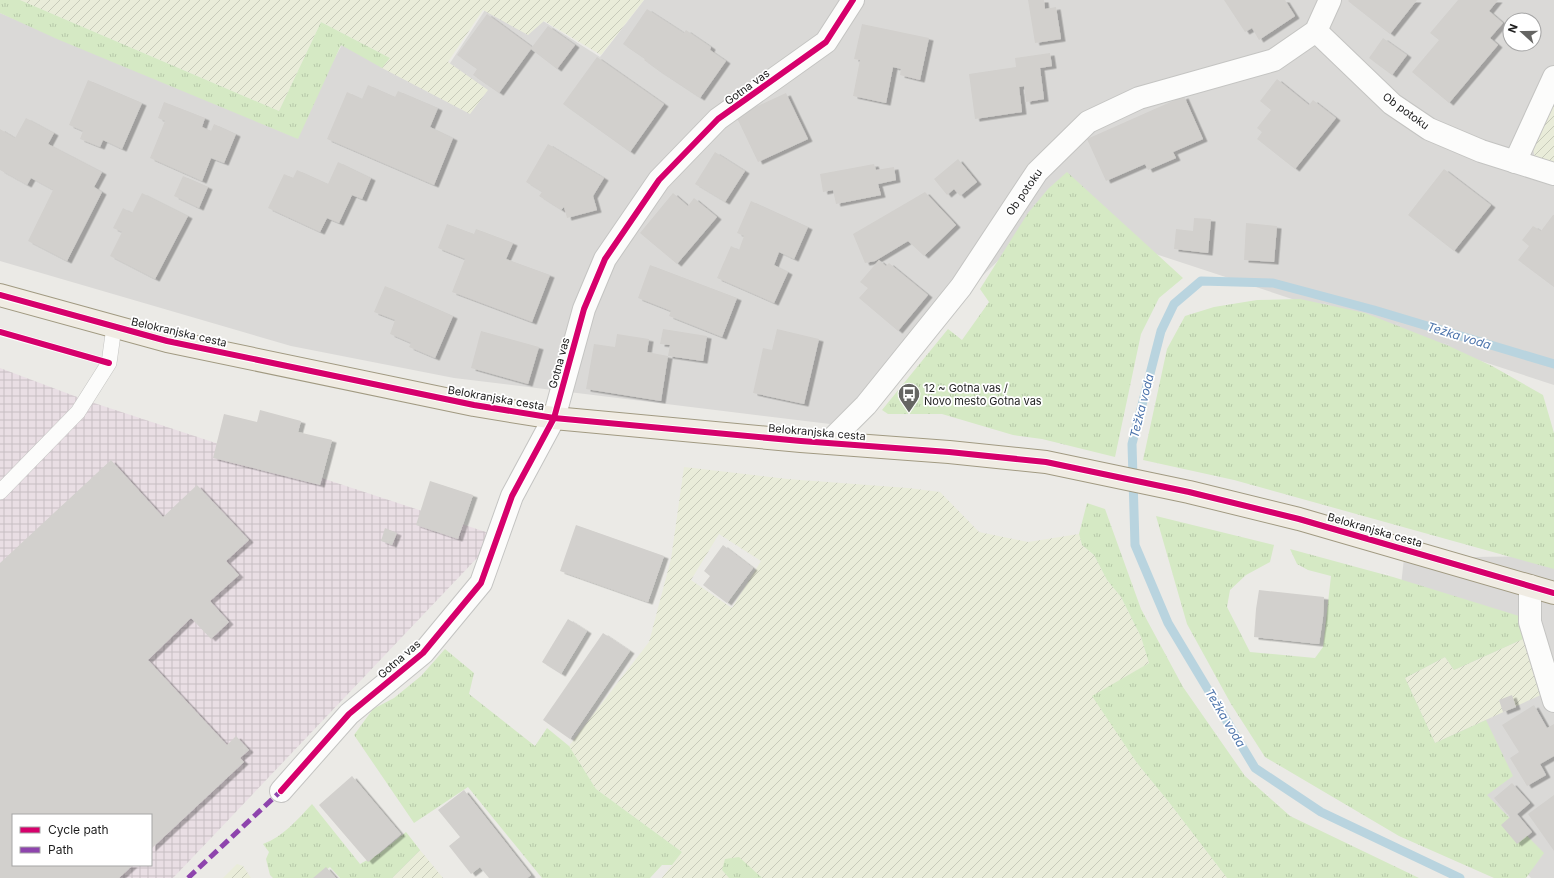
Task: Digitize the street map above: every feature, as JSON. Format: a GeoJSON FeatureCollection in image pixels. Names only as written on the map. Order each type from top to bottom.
{"type":"FeatureCollection","features":[{"type":"Feature","properties":{"kind":"main road","name":"Belokranjska cesta"},"geometry":{"type":"LineString","coordinates":[[0,295],[168,342],[474,405],[554,418],[1046,462],[1189,492],[1299,519],[1554,593]]}},
{"type":"Feature","properties":{"kind":"street","name":"Gotna vas"},"geometry":{"type":"LineString","coordinates":[[281,791],[349,714],[423,653],[482,583],[512,496],[554,418],[584,309],[605,259],[659,180],[718,119],[826,42],[853,0]]}},
{"type":"Feature","properties":{"kind":"street"},"geometry":{"type":"LineString","coordinates":[[1316,31],[1330,0]]}},
{"type":"Feature","properties":{"kind":"street","name":"Ob potoku"},"geometry":{"type":"LineString","coordinates":[[828,443],[866,405],[961,287],[1037,172],[1088,122],[1139,98],[1274,60],[1316,31],[1392,104],[1429,129],[1481,151],[1554,174]]}},
{"type":"Feature","properties":{"kind":"street"},"geometry":{"type":"LineString","coordinates":[[1515,162],[1554,77]]}},
{"type":"Feature","properties":{"kind":"street"},"geometry":{"type":"LineString","coordinates":[[1530,586],[1530,622],[1554,700]]}},
{"type":"Feature","properties":{"kind":"lane"},"geometry":{"type":"LineString","coordinates":[[0,492],[78,412],[109,363],[114,327]]}},
{"type":"Feature","properties":{"kind":"shaded area"},"geometry":{"type":"Polygon","coordinates":[[[644,0],[1554,0],[1554,385],[1043,217],[830,424],[454,378],[291,346],[0,261],[0,13],[292,136],[343,43],[431,92],[485,10],[543,21],[600,57],[644,0]]]}},
{"type":"Feature","properties":{"kind":"shaded area"},"geometry":{"type":"Polygon","coordinates":[[[0,368],[85,400],[498,536],[173,878],[0,878],[0,368]]]}},
{"type":"Feature","properties":{"kind":"shaded area"},"geometry":{"type":"Polygon","coordinates":[[[1554,556],[1554,878],[1531,878],[1386,722],[1404,558],[1554,556]]]}},
{"type":"Feature","properties":{"kind":"green space"},"geometry":{"type":"Polygon","coordinates":[[[0,0],[20,0],[279,111],[321,22],[390,58],[382,68],[341,45],[298,139],[57,39],[0,13],[0,0]]]}},
{"type":"Feature","properties":{"kind":"green space"},"geometry":{"type":"Polygon","coordinates":[[[20,0],[644,0],[601,55],[544,21],[528,35],[483,10],[448,62],[488,90],[470,114],[382,68],[390,58],[321,22],[279,111],[20,0]]]}},
{"type":"Feature","properties":{"kind":"green space"},"geometry":{"type":"Polygon","coordinates":[[[1554,104],[1554,166],[1535,158],[1533,149],[1554,104]]]}},
{"type":"Feature","properties":{"kind":"green space"},"geometry":{"type":"Polygon","coordinates":[[[1067,172],[1183,278],[1159,298],[1141,334],[1115,457],[1042,439],[1013,435],[942,414],[888,414],[882,410],[948,329],[962,340],[989,302],[980,289],[1028,213],[1048,189],[1067,172]]]}},
{"type":"Feature","properties":{"kind":"green space"},"geometry":{"type":"Polygon","coordinates":[[[1300,299],[1365,313],[1449,346],[1492,366],[1543,395],[1554,433],[1554,569],[1234,480],[1143,460],[1167,349],[1185,316],[1214,307],[1257,300],[1300,299]]]}},
{"type":"Feature","properties":{"kind":"green space"},"geometry":{"type":"Polygon","coordinates":[[[684,467],[787,479],[908,488],[940,492],[979,532],[1028,542],[1079,534],[1082,545],[1094,555],[1107,580],[1121,597],[1141,637],[1149,663],[1093,696],[1137,763],[1227,878],[762,878],[738,857],[722,870],[729,878],[662,878],[682,852],[596,789],[569,746],[649,642],[671,559],[684,467]],[[719,534],[691,580],[732,608],[761,561],[719,534]]]}},
{"type":"Feature","properties":{"kind":"green space"},"geometry":{"type":"Polygon","coordinates":[[[1087,503],[1105,509],[1141,609],[1183,687],[1245,776],[1290,816],[1419,878],[1227,878],[1137,763],[1092,696],[1149,663],[1141,637],[1121,597],[1107,580],[1094,555],[1082,545],[1079,534],[1087,503]]]}},
{"type":"Feature","properties":{"kind":"green space"},"geometry":{"type":"Polygon","coordinates":[[[1156,516],[1274,545],[1270,562],[1246,575],[1230,590],[1227,607],[1250,652],[1315,658],[1323,647],[1331,576],[1308,570],[1297,564],[1290,549],[1393,577],[1519,616],[1523,639],[1454,670],[1445,657],[1405,678],[1435,743],[1486,720],[1513,776],[1487,795],[1544,853],[1526,878],[1494,878],[1399,836],[1265,757],[1231,704],[1187,624],[1156,516]]]}},
{"type":"Feature","properties":{"kind":"green space"},"geometry":{"type":"Polygon","coordinates":[[[1523,639],[1543,694],[1435,743],[1405,678],[1445,657],[1454,670],[1523,639]]]}},
{"type":"Feature","properties":{"kind":"green space"},"geometry":{"type":"Polygon","coordinates":[[[445,649],[474,673],[469,694],[535,746],[547,728],[569,746],[596,789],[682,852],[672,865],[662,865],[650,878],[542,878],[468,787],[414,823],[354,735],[373,709],[394,698],[421,676],[445,649]]]}},
{"type":"Feature","properties":{"kind":"green space"},"geometry":{"type":"Polygon","coordinates":[[[312,804],[360,864],[380,853],[406,832],[420,850],[392,878],[340,878],[330,867],[315,878],[273,878],[270,875],[266,859],[269,852],[263,844],[271,841],[284,832],[312,804]]]}},
{"type":"Feature","properties":{"kind":"green space"},"geometry":{"type":"Polygon","coordinates":[[[420,850],[443,878],[392,878],[420,850]]]}},
{"type":"Feature","properties":{"kind":"green space"},"geometry":{"type":"Polygon","coordinates":[[[739,857],[762,878],[729,878],[722,870],[725,859],[739,857]]]}},
{"type":"Feature","properties":{"kind":"green space"},"geometry":{"type":"Polygon","coordinates":[[[237,864],[243,866],[251,878],[223,878],[237,864]]]}},
{"type":"Feature","properties":{"kind":"building"},"geometry":{"type":"Polygon","coordinates":[[[1028,0],[1044,0],[1045,9],[1056,7],[1061,39],[1035,43],[1028,0]]]}},
{"type":"Feature","properties":{"kind":"building"},"geometry":{"type":"Polygon","coordinates":[[[1224,0],[1285,0],[1295,16],[1259,40],[1252,28],[1245,32],[1224,0]]]}},
{"type":"Feature","properties":{"kind":"building"},"geometry":{"type":"Polygon","coordinates":[[[1417,0],[1390,34],[1348,1],[1417,0]]]}},
{"type":"Feature","properties":{"kind":"building"},"geometry":{"type":"Polygon","coordinates":[[[1458,0],[1498,0],[1489,11],[1502,22],[1502,24],[1490,38],[1498,45],[1449,103],[1412,72],[1439,40],[1430,33],[1458,0]]]}},
{"type":"Feature","properties":{"kind":"building"},"geometry":{"type":"Polygon","coordinates":[[[647,9],[684,33],[686,30],[711,47],[710,50],[726,61],[700,98],[659,71],[644,60],[645,59],[623,44],[647,9]]]}},
{"type":"Feature","properties":{"kind":"building"},"geometry":{"type":"Polygon","coordinates":[[[487,14],[532,47],[548,26],[575,45],[557,69],[531,49],[499,93],[473,75],[477,69],[457,55],[487,14]]]}},
{"type":"Feature","properties":{"kind":"building"},"geometry":{"type":"Polygon","coordinates":[[[862,24],[929,38],[920,80],[900,75],[901,69],[893,67],[886,103],[853,96],[860,60],[854,59],[862,24]]]}},
{"type":"Feature","properties":{"kind":"building"},"geometry":{"type":"Polygon","coordinates":[[[1383,38],[1407,55],[1392,75],[1369,58],[1383,38]]]}},
{"type":"Feature","properties":{"kind":"building"},"geometry":{"type":"Polygon","coordinates":[[[1050,53],[1052,66],[1040,68],[1044,99],[1026,102],[1024,86],[1019,87],[1022,112],[975,119],[969,74],[1016,67],[1015,58],[1050,53]]]}},
{"type":"Feature","properties":{"kind":"building"},"geometry":{"type":"Polygon","coordinates":[[[597,57],[664,104],[630,152],[563,104],[597,57]]]}},
{"type":"Feature","properties":{"kind":"building"},"geometry":{"type":"Polygon","coordinates":[[[1277,79],[1309,105],[1313,100],[1336,118],[1295,169],[1257,139],[1262,132],[1257,128],[1271,110],[1260,101],[1277,79]]]}},
{"type":"Feature","properties":{"kind":"building"},"geometry":{"type":"Polygon","coordinates":[[[88,80],[142,103],[122,149],[103,140],[100,147],[80,139],[83,131],[69,125],[88,80]]]}},
{"type":"Feature","properties":{"kind":"building"},"geometry":{"type":"Polygon","coordinates":[[[368,85],[395,97],[398,91],[438,108],[430,127],[453,138],[434,185],[327,139],[347,92],[362,99],[368,85]]]}},
{"type":"Feature","properties":{"kind":"building"},"geometry":{"type":"Polygon","coordinates":[[[786,93],[808,139],[758,162],[736,116],[786,93]]]}},
{"type":"Feature","properties":{"kind":"building"},"geometry":{"type":"Polygon","coordinates":[[[1184,96],[1203,139],[1173,152],[1176,158],[1148,170],[1145,164],[1106,181],[1087,139],[1184,96]]]}},
{"type":"Feature","properties":{"kind":"building"},"geometry":{"type":"Polygon","coordinates":[[[164,102],[205,118],[202,127],[211,131],[214,124],[236,134],[224,163],[211,158],[202,181],[150,158],[165,121],[158,118],[164,102]]]}},
{"type":"Feature","properties":{"kind":"building"},"geometry":{"type":"Polygon","coordinates":[[[26,118],[54,133],[48,144],[102,172],[94,187],[102,192],[67,261],[28,241],[53,190],[31,178],[27,185],[0,170],[0,129],[15,138],[26,118]]]}},
{"type":"Feature","properties":{"kind":"building"},"geometry":{"type":"Polygon","coordinates":[[[548,144],[604,178],[593,196],[597,210],[567,218],[564,207],[561,210],[539,196],[542,192],[526,182],[548,144]]]}},
{"type":"Feature","properties":{"kind":"building"},"geometry":{"type":"Polygon","coordinates":[[[715,152],[745,171],[725,202],[695,184],[715,152]]]}},
{"type":"Feature","properties":{"kind":"building"},"geometry":{"type":"Polygon","coordinates":[[[958,159],[977,182],[960,196],[954,189],[947,195],[934,179],[958,159]]]}},
{"type":"Feature","properties":{"kind":"building"},"geometry":{"type":"Polygon","coordinates":[[[338,162],[371,178],[362,199],[352,195],[339,223],[327,218],[320,232],[268,208],[284,174],[293,178],[297,170],[328,184],[338,162]]]}},
{"type":"Feature","properties":{"kind":"building"},"geometry":{"type":"Polygon","coordinates":[[[874,164],[876,170],[894,167],[896,180],[878,184],[881,195],[836,204],[833,190],[823,192],[820,174],[874,164]]]}},
{"type":"Feature","properties":{"kind":"building"},"geometry":{"type":"Polygon","coordinates":[[[1444,169],[1491,205],[1454,251],[1408,215],[1444,169]]]}},
{"type":"Feature","properties":{"kind":"building"},"geometry":{"type":"Polygon","coordinates":[[[183,176],[208,187],[199,208],[174,196],[183,176]]]}},
{"type":"Feature","properties":{"kind":"building"},"geometry":{"type":"Polygon","coordinates":[[[925,192],[956,225],[924,256],[908,241],[875,261],[865,263],[853,234],[925,192]]]}},
{"type":"Feature","properties":{"kind":"building"},"geometry":{"type":"Polygon","coordinates":[[[142,193],[188,216],[155,279],[110,256],[122,232],[113,228],[123,208],[132,213],[142,193]]]}},
{"type":"Feature","properties":{"kind":"building"},"geometry":{"type":"Polygon","coordinates":[[[673,193],[688,206],[694,198],[717,217],[677,264],[640,233],[673,193]]]}},
{"type":"Feature","properties":{"kind":"building"},"geometry":{"type":"Polygon","coordinates":[[[751,201],[808,227],[794,259],[779,252],[774,265],[788,272],[774,303],[717,278],[731,246],[739,250],[744,236],[737,233],[751,201]]]}},
{"type":"Feature","properties":{"kind":"building"},"geometry":{"type":"Polygon","coordinates":[[[1553,215],[1554,287],[1518,260],[1529,246],[1522,240],[1533,226],[1541,231],[1553,215]]]}},
{"type":"Feature","properties":{"kind":"building"},"geometry":{"type":"Polygon","coordinates":[[[1194,218],[1211,219],[1208,253],[1174,249],[1176,229],[1193,231],[1194,218]]]}},
{"type":"Feature","properties":{"kind":"building"},"geometry":{"type":"Polygon","coordinates":[[[1246,223],[1277,226],[1274,262],[1244,260],[1246,223]]]}},
{"type":"Feature","properties":{"kind":"building"},"geometry":{"type":"Polygon","coordinates":[[[447,224],[474,234],[476,229],[513,243],[506,259],[550,275],[532,322],[452,292],[465,259],[438,248],[447,224]]]}},
{"type":"Feature","properties":{"kind":"building"},"geometry":{"type":"Polygon","coordinates":[[[879,260],[886,266],[889,263],[928,295],[898,331],[859,298],[868,288],[860,282],[879,260]]]}},
{"type":"Feature","properties":{"kind":"building"},"geometry":{"type":"Polygon","coordinates":[[[650,265],[737,298],[722,337],[669,316],[671,311],[638,298],[650,265]]]}},
{"type":"Feature","properties":{"kind":"building"},"geometry":{"type":"Polygon","coordinates":[[[385,286],[453,316],[435,358],[409,347],[411,343],[390,334],[395,320],[374,312],[385,286]]]}},
{"type":"Feature","properties":{"kind":"building"},"geometry":{"type":"Polygon","coordinates":[[[663,329],[707,336],[703,361],[668,356],[670,345],[660,344],[663,329]]]}},
{"type":"Feature","properties":{"kind":"building"},"geometry":{"type":"Polygon","coordinates":[[[777,329],[819,339],[804,404],[753,393],[763,348],[772,350],[777,329]]]}},
{"type":"Feature","properties":{"kind":"building"},"geometry":{"type":"Polygon","coordinates":[[[481,331],[539,347],[528,384],[471,368],[481,331]]]}},
{"type":"Feature","properties":{"kind":"building"},"geometry":{"type":"Polygon","coordinates":[[[617,334],[649,339],[647,352],[668,356],[661,401],[586,389],[594,344],[615,347],[617,334]]]}},
{"type":"Feature","properties":{"kind":"building"},"geometry":{"type":"Polygon","coordinates":[[[260,410],[301,421],[298,432],[332,440],[320,485],[213,458],[224,414],[257,422],[260,410]]]}},
{"type":"Feature","properties":{"kind":"building"},"geometry":{"type":"Polygon","coordinates":[[[111,460],[163,517],[197,485],[249,540],[226,561],[239,575],[210,601],[229,622],[211,639],[191,618],[148,660],[227,745],[236,736],[249,750],[240,758],[244,762],[152,848],[152,814],[12,814],[12,866],[132,866],[119,878],[0,878],[0,563],[111,460]]]}},
{"type":"Feature","properties":{"kind":"building"},"geometry":{"type":"Polygon","coordinates":[[[430,481],[473,495],[458,539],[416,525],[430,481]]]}},
{"type":"Feature","properties":{"kind":"building"},"geometry":{"type":"Polygon","coordinates":[[[576,525],[664,556],[648,602],[560,571],[576,525]]]}},
{"type":"Feature","properties":{"kind":"building"},"geometry":{"type":"Polygon","coordinates":[[[385,528],[397,533],[392,545],[381,541],[385,528]]]}},
{"type":"Feature","properties":{"kind":"building"},"geometry":{"type":"Polygon","coordinates":[[[723,545],[753,568],[727,603],[703,585],[710,576],[704,571],[723,545]]]}},
{"type":"Feature","properties":{"kind":"building"},"geometry":{"type":"Polygon","coordinates":[[[1259,590],[1324,597],[1319,644],[1254,637],[1259,590]]]}},
{"type":"Feature","properties":{"kind":"building"},"geometry":{"type":"Polygon","coordinates":[[[568,619],[587,631],[561,674],[542,662],[568,619]]]}},
{"type":"Feature","properties":{"kind":"building"},"geometry":{"type":"Polygon","coordinates":[[[603,633],[630,651],[570,739],[543,720],[603,633]]]}},
{"type":"Feature","properties":{"kind":"building"},"geometry":{"type":"Polygon","coordinates":[[[1512,695],[1516,707],[1503,712],[1499,700],[1512,695]]]}},
{"type":"Feature","properties":{"kind":"building"},"geometry":{"type":"Polygon","coordinates":[[[1534,705],[1547,728],[1554,724],[1554,756],[1540,764],[1546,775],[1527,786],[1510,758],[1519,752],[1502,725],[1534,705]]]}},
{"type":"Feature","properties":{"kind":"building"},"geometry":{"type":"Polygon","coordinates":[[[352,776],[401,834],[368,862],[319,805],[352,776]]]}},
{"type":"Feature","properties":{"kind":"building"},"geometry":{"type":"Polygon","coordinates":[[[1512,783],[1530,803],[1517,814],[1532,832],[1517,844],[1501,825],[1510,817],[1494,798],[1512,783]]]}},
{"type":"Feature","properties":{"kind":"building"},"geometry":{"type":"Polygon","coordinates":[[[464,790],[531,875],[527,878],[489,878],[480,867],[471,874],[449,846],[460,837],[438,810],[464,790]]]}},
{"type":"Feature","properties":{"kind":"building"},"geometry":{"type":"Polygon","coordinates":[[[1554,795],[1554,851],[1528,814],[1554,795]]]}},
{"type":"Feature","properties":{"kind":"building"},"geometry":{"type":"Polygon","coordinates":[[[326,867],[336,878],[313,878],[326,867]]]}},
{"type":"Feature","properties":{"kind":"waterway","name":"Težka voda"},"geometry":{"type":"LineString","coordinates":[[1460,878],[1321,812],[1255,768],[1168,623],[1135,545],[1132,444],[1161,331],[1174,304],[1201,281],[1273,283],[1374,310],[1554,364]]}},
{"type":"Feature","properties":{"kind":"marked path"},"geometry":{"type":"LineString","coordinates":[[188,878],[281,791]]}},
{"type":"Feature","properties":{"kind":"cycle path"},"geometry":{"type":"LineString","coordinates":[[281,791],[349,714],[423,653],[481,583],[512,496],[554,418],[584,309],[605,259],[659,180],[718,119],[826,42],[853,0]]}},
{"type":"Feature","properties":{"kind":"cycle path"},"geometry":{"type":"LineString","coordinates":[[0,295],[167,341],[474,405],[554,418],[801,441],[949,452],[1046,462],[1189,492],[1299,519],[1554,593]]}},
{"type":"Feature","properties":{"kind":"cycle path"},"geometry":{"type":"LineString","coordinates":[[0,332],[109,363]]}},
{"type":"Feature","properties":{"kind":"place","name":"12 ~ Gotna vas / Novo mesto Gotna vas"},"geometry":{"type":"Point","coordinates":[909,414]}}]}
